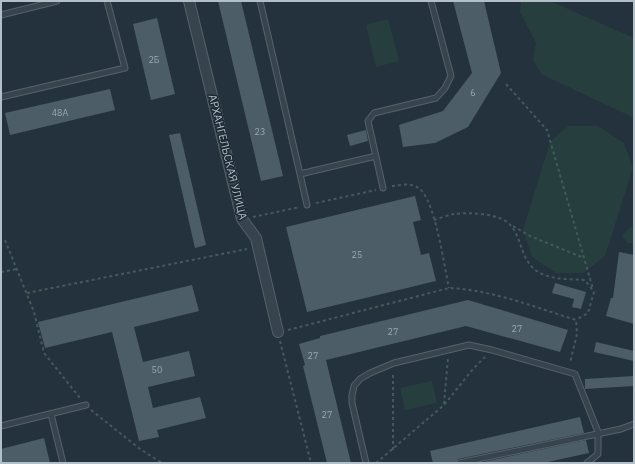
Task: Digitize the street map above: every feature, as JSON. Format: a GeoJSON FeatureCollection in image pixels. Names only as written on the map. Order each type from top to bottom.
{"type":"FeatureCollection","features":[{"type":"Feature","properties":{"kind":"street","name":"АРХАНГЕЛЬСКАЯ УЛИЦА"},"geometry":{"type":"LineString","coordinates":[[189,1],[242,219],[253,231],[258,246],[278,332]]}},
{"type":"Feature","properties":{"kind":"lane"},"geometry":{"type":"LineString","coordinates":[[1,15],[57,1]]}},
{"type":"Feature","properties":{"kind":"lane"},"geometry":{"type":"LineString","coordinates":[[1,97],[125,68],[108,1]]}},
{"type":"Feature","properties":{"kind":"lane"},"geometry":{"type":"LineString","coordinates":[[260,1],[307,205]]}},
{"type":"Feature","properties":{"kind":"lane"},"geometry":{"type":"LineString","coordinates":[[383,188],[368,121],[374,113],[436,98],[445,88],[451,76],[430,1]]}},
{"type":"Feature","properties":{"kind":"lane"},"geometry":{"type":"LineString","coordinates":[[300,174],[376,156]]}},
{"type":"Feature","properties":{"kind":"lane"},"geometry":{"type":"LineString","coordinates":[[366,463],[352,404],[354,386],[360,379],[394,363],[469,345],[492,350],[575,374],[598,432],[598,454],[587,463]]}},
{"type":"Feature","properties":{"kind":"lane"},"geometry":{"type":"LineString","coordinates":[[1,426],[86,405]]}},
{"type":"Feature","properties":{"kind":"lane"},"geometry":{"type":"LineString","coordinates":[[51,414],[63,463]]}},
{"type":"Feature","properties":{"kind":"lane"},"geometry":{"type":"LineString","coordinates":[[459,463],[598,432],[621,429],[634,424]]}},
{"type":"Feature","properties":{"kind":"path"},"geometry":{"type":"LineString","coordinates":[[506,84],[547,130],[594,292],[588,312],[576,320]]}},
{"type":"Feature","properties":{"kind":"path"},"geometry":{"type":"LineString","coordinates":[[242,219],[407,184],[420,189],[430,204],[449,288]]}},
{"type":"Feature","properties":{"kind":"path"},"geometry":{"type":"LineString","coordinates":[[434,220],[454,214],[482,213],[499,218],[530,236],[584,259]]}},
{"type":"Feature","properties":{"kind":"path"},"geometry":{"type":"LineString","coordinates":[[512,226],[527,262],[540,273],[556,278],[585,280],[594,292]]}},
{"type":"Feature","properties":{"kind":"path"},"geometry":{"type":"LineString","coordinates":[[5,240],[34,312],[44,354],[86,405],[140,449],[162,463]]}},
{"type":"Feature","properties":{"kind":"path"},"geometry":{"type":"LineString","coordinates":[[27,293],[258,246]]}},
{"type":"Feature","properties":{"kind":"path"},"geometry":{"type":"LineString","coordinates":[[1,272],[17,268]]}},
{"type":"Feature","properties":{"kind":"path"},"geometry":{"type":"LineString","coordinates":[[311,463],[278,332],[449,288],[488,292],[576,320]]}},
{"type":"Feature","properties":{"kind":"path"},"geometry":{"type":"LineString","coordinates":[[569,364],[577,334],[576,320]]}},
{"type":"Feature","properties":{"kind":"path"},"geometry":{"type":"LineString","coordinates":[[444,405],[449,349]]}},
{"type":"Feature","properties":{"kind":"path"},"geometry":{"type":"LineString","coordinates":[[376,463],[444,405],[473,369],[492,350]]}},
{"type":"Feature","properties":{"kind":"path"},"geometry":{"type":"LineString","coordinates":[[392,450],[394,363]]}},
{"type":"Feature","properties":{"kind":"green space"},"geometry":{"type":"Polygon","coordinates":[[[521,1],[550,1],[634,38],[634,118],[541,74],[533,60],[536,43],[520,12],[521,1]]]}},
{"type":"Feature","properties":{"kind":"green space"},"geometry":{"type":"Polygon","coordinates":[[[388,19],[399,61],[376,67],[366,25],[388,19]]]}},
{"type":"Feature","properties":{"kind":"green space"},"geometry":{"type":"Polygon","coordinates":[[[568,126],[598,126],[624,143],[633,168],[605,256],[583,273],[556,273],[532,257],[523,230],[550,142],[568,126]]]}},
{"type":"Feature","properties":{"kind":"green space"},"geometry":{"type":"Polygon","coordinates":[[[630,227],[634,227],[634,243],[627,243],[622,236],[630,227]]]}},
{"type":"Feature","properties":{"kind":"green space"},"geometry":{"type":"Polygon","coordinates":[[[432,381],[437,403],[405,410],[400,388],[432,381]]]}},
{"type":"Feature","properties":{"kind":"building"},"geometry":{"type":"Polygon","coordinates":[[[218,1],[241,1],[283,176],[261,181],[218,1]]]}},
{"type":"Feature","properties":{"kind":"building"},"geometry":{"type":"Polygon","coordinates":[[[453,1],[484,1],[501,73],[468,127],[435,143],[403,147],[399,125],[443,111],[472,73],[453,1]]]}},
{"type":"Feature","properties":{"kind":"building"},"geometry":{"type":"Polygon","coordinates":[[[157,18],[175,94],[151,100],[133,24],[157,18]]]}},
{"type":"Feature","properties":{"kind":"building"},"geometry":{"type":"Polygon","coordinates":[[[110,89],[115,110],[10,135],[5,113],[110,89]]]}},
{"type":"Feature","properties":{"kind":"building"},"geometry":{"type":"Polygon","coordinates":[[[366,130],[368,141],[350,146],[347,135],[366,130]]]}},
{"type":"Feature","properties":{"kind":"building"},"geometry":{"type":"Polygon","coordinates":[[[180,133],[206,245],[195,248],[169,135],[180,133]]]}},
{"type":"Feature","properties":{"kind":"building"},"geometry":{"type":"Polygon","coordinates":[[[415,196],[421,220],[413,222],[421,255],[429,253],[436,281],[307,312],[286,227],[415,196]]]}},
{"type":"Feature","properties":{"kind":"building"},"geometry":{"type":"Polygon","coordinates":[[[619,252],[634,255],[634,324],[606,316],[611,298],[613,298],[619,252]]]}},
{"type":"Feature","properties":{"kind":"building"},"geometry":{"type":"Polygon","coordinates":[[[555,283],[586,292],[581,309],[572,307],[574,299],[552,293],[555,283]]]}},
{"type":"Feature","properties":{"kind":"building"},"geometry":{"type":"Polygon","coordinates":[[[192,285],[199,311],[134,327],[143,362],[189,351],[195,376],[148,387],[153,408],[200,397],[206,418],[157,430],[159,437],[139,441],[112,332],[45,348],[38,322],[192,285]]]}},
{"type":"Feature","properties":{"kind":"building"},"geometry":{"type":"Polygon","coordinates":[[[468,300],[568,330],[560,352],[466,326],[326,360],[351,463],[327,463],[299,344],[320,338],[320,336],[468,300]]]}},
{"type":"Feature","properties":{"kind":"building"},"geometry":{"type":"Polygon","coordinates":[[[596,342],[634,351],[634,361],[594,352],[596,342]]]}},
{"type":"Feature","properties":{"kind":"building"},"geometry":{"type":"Polygon","coordinates":[[[634,376],[634,386],[585,389],[585,379],[634,376]]]}},
{"type":"Feature","properties":{"kind":"building"},"geometry":{"type":"Polygon","coordinates":[[[580,417],[584,433],[458,459],[455,463],[433,463],[430,451],[580,417]]]}},
{"type":"Feature","properties":{"kind":"building"},"geometry":{"type":"Polygon","coordinates":[[[44,438],[50,463],[1,463],[1,449],[44,438]]]}},
{"type":"Feature","properties":{"kind":"building"},"geometry":{"type":"Polygon","coordinates":[[[586,440],[589,453],[543,463],[478,463],[586,440]]]}}]}
